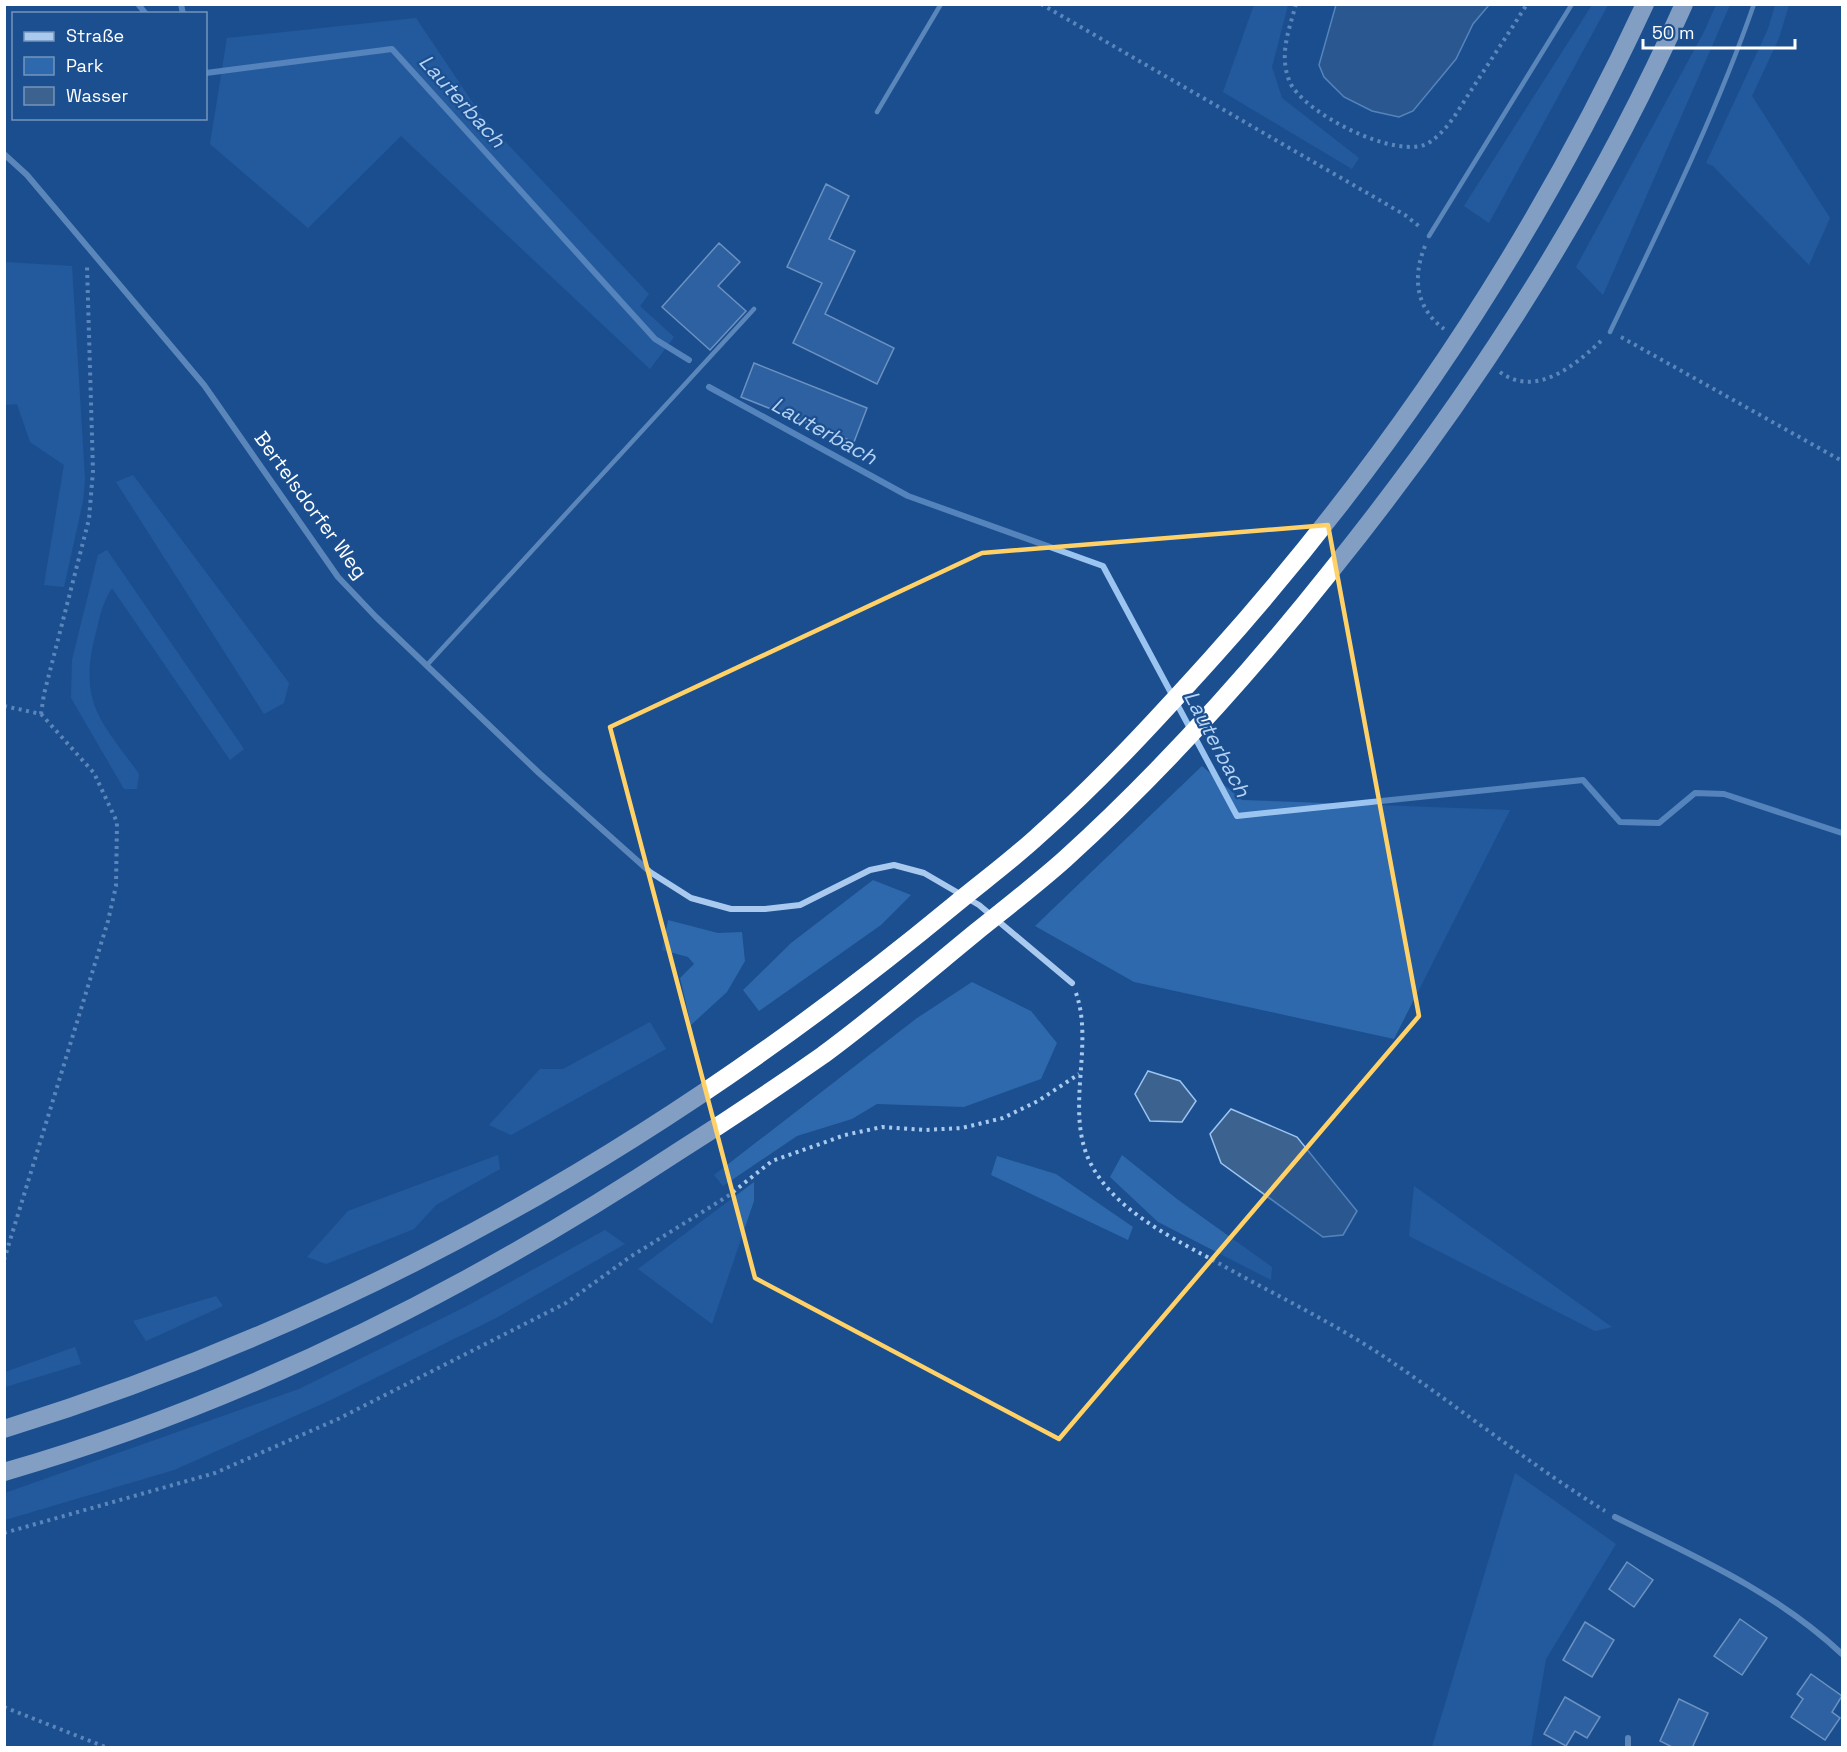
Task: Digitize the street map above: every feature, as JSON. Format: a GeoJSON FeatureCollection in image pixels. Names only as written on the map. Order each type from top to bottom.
{"type":"FeatureCollection","features":[{"type":"Feature","properties":{"kind":"highway"},"geometry":{"type":"LineString","coordinates":[[4,1429],[208,1358],[317,1311],[460,1241],[632,1141],[804,1024],[916,937],[1040,834],[1158,718],[1267,597],[1396,430],[1449,355],[1521,236],[1578,136],[1645,4]]}},
{"type":"Feature","properties":{"kind":"highway"},"geometry":{"type":"LineString","coordinates":[[4,1472],[58,1457],[203,1403],[335,1346],[473,1277],[612,1196],[824,1054],[1064,860],[1186,741],[1287,626],[1398,488],[1478,375],[1555,255],[1616,144],[1684,4]]}},
{"type":"Feature","properties":{"kind":"street","name":"Bertelsdorfer Weg"},"geometry":{"type":"LineString","coordinates":[[4,154],[27,175],[86,248],[204,385],[338,577],[376,617],[539,773],[642,864],[692,898],[731,909],[765,909],[800,905],[870,870],[894,865],[924,873],[979,905],[1072,983]]}},
{"type":"Feature","properties":{"kind":"street"},"geometry":{"type":"LineString","coordinates":[[1616,1517],[1742,1579],[1821,1634],[1842,1654]]}},
{"type":"Feature","properties":{"kind":"street"},"geometry":{"type":"LineString","coordinates":[[1628,1738],[1628,1748]]}},
{"type":"Feature","properties":{"kind":"lane"},"geometry":{"type":"LineString","coordinates":[[877,112],[941,4]]}},
{"type":"Feature","properties":{"kind":"lane"},"geometry":{"type":"LineString","coordinates":[[1429,236],[1572,4]]}},
{"type":"Feature","properties":{"kind":"lane"},"geometry":{"type":"LineString","coordinates":[[1610,332],[1661,225],[1736,56],[1754,4]]}},
{"type":"Feature","properties":{"kind":"lane"},"geometry":{"type":"LineString","coordinates":[[427,664],[754,309]]}},
{"type":"Feature","properties":{"kind":"path"},"geometry":{"type":"LineString","coordinates":[[1041,4],[1406,215],[1429,236],[1421,256],[1418,277],[1419,297],[1431,319]]}},
{"type":"Feature","properties":{"kind":"path"},"geometry":{"type":"LineString","coordinates":[[1296,4],[1283,53],[1289,81],[1294,88],[1304,100],[1348,129],[1375,141],[1413,148],[1429,143],[1448,126],[1527,4]]}},
{"type":"Feature","properties":{"kind":"path"},"geometry":{"type":"LineString","coordinates":[[41,714],[44,694],[72,596],[89,519],[93,471],[86,248]]}},
{"type":"Feature","properties":{"kind":"path"},"geometry":{"type":"LineString","coordinates":[[1510,379],[1545,379],[1563,372],[1581,360],[1610,332],[1635,343],[1842,461]]}},
{"type":"Feature","properties":{"kind":"path"},"geometry":{"type":"LineString","coordinates":[[4,706],[41,714],[94,773],[117,822],[116,886],[108,921],[4,1260]]}},
{"type":"Feature","properties":{"kind":"path"},"geometry":{"type":"LineString","coordinates":[[1072,983],[1082,1010],[1079,1074],[1083,1138],[1089,1159],[1108,1186],[1127,1206],[1167,1235],[1384,1356],[1616,1517]]}},
{"type":"Feature","properties":{"kind":"path"},"geometry":{"type":"LineString","coordinates":[[4,1533],[215,1473],[349,1414],[566,1303],[630,1257],[728,1196],[772,1161],[845,1135],[882,1127],[925,1130],[962,1128],[1003,1118],[1038,1101],[1079,1074]]}},
{"type":"Feature","properties":{"kind":"path"},"geometry":{"type":"LineString","coordinates":[[4,1707],[82,1735],[108,1748]]}},
{"type":"Feature","properties":{"kind":"highlighted area"},"geometry":{"type":"Polygon","coordinates":[[[1328,525],[1419,1016],[1059,1439],[755,1278],[610,727],[982,553],[1328,525]]]}},
{"type":"Feature","properties":{"kind":"green space"},"geometry":{"type":"Polygon","coordinates":[[[1254,5],[1288,5],[1272,67],[1282,98],[1359,158],[1352,169],[1223,92],[1254,5]]]}},
{"type":"Feature","properties":{"kind":"green space"},"geometry":{"type":"Polygon","coordinates":[[[1592,5],[1608,5],[1489,223],[1464,206],[1592,5]]]}},
{"type":"Feature","properties":{"kind":"green space"},"geometry":{"type":"Polygon","coordinates":[[[1716,5],[1730,5],[1603,295],[1576,267],[1704,32],[1716,5]]]}},
{"type":"Feature","properties":{"kind":"green space"},"geometry":{"type":"Polygon","coordinates":[[[1775,5],[1789,5],[1779,38],[1752,96],[1830,218],[1809,265],[1713,166],[1706,163],[1768,29],[1775,5]]]}},
{"type":"Feature","properties":{"kind":"green space"},"geometry":{"type":"Polygon","coordinates":[[[416,18],[483,118],[649,294],[640,306],[674,337],[650,369],[401,136],[308,228],[210,144],[227,38],[416,18]]]}},
{"type":"Feature","properties":{"kind":"green space"},"geometry":{"type":"Polygon","coordinates":[[[4,262],[72,266],[85,479],[83,501],[64,587],[44,585],[64,465],[30,442],[17,404],[5,405],[4,262]]]}},
{"type":"Feature","properties":{"kind":"green space"},"geometry":{"type":"Polygon","coordinates":[[[133,475],[289,683],[284,703],[264,714],[116,482],[133,475]]]}},
{"type":"Feature","properties":{"kind":"green space"},"geometry":{"type":"Polygon","coordinates":[[[107,550],[244,749],[230,760],[112,588],[103,605],[98,623],[90,659],[90,679],[92,696],[104,725],[139,774],[137,789],[124,789],[71,698],[72,660],[98,555],[107,550]]]}},
{"type":"Feature","properties":{"kind":"green space"},"geometry":{"type":"Polygon","coordinates":[[[1202,766],[1242,800],[1510,810],[1394,1039],[1134,982],[1035,926],[1202,766]]]}},
{"type":"Feature","properties":{"kind":"green space"},"geometry":{"type":"Polygon","coordinates":[[[873,880],[911,895],[881,925],[759,1011],[743,990],[791,943],[873,880]]]}},
{"type":"Feature","properties":{"kind":"green space"},"geometry":{"type":"Polygon","coordinates":[[[668,920],[718,933],[742,932],[745,961],[727,992],[691,1025],[680,978],[694,964],[688,957],[662,950],[668,920]]]}},
{"type":"Feature","properties":{"kind":"green space"},"geometry":{"type":"Polygon","coordinates":[[[972,982],[1031,1011],[1057,1043],[1041,1079],[964,1107],[877,1104],[852,1119],[797,1136],[723,1186],[714,1175],[917,1018],[972,982]]]}},
{"type":"Feature","properties":{"kind":"green space"},"geometry":{"type":"Polygon","coordinates":[[[650,1022],[666,1049],[511,1135],[489,1125],[540,1069],[563,1069],[650,1022]]]}},
{"type":"Feature","properties":{"kind":"green space"},"geometry":{"type":"Polygon","coordinates":[[[498,1155],[500,1169],[436,1205],[414,1229],[326,1264],[307,1257],[348,1211],[498,1155]]]}},
{"type":"Feature","properties":{"kind":"green space"},"geometry":{"type":"Polygon","coordinates":[[[1122,1155],[1177,1199],[1272,1267],[1271,1280],[1158,1222],[1110,1177],[1122,1155]]]}},
{"type":"Feature","properties":{"kind":"green space"},"geometry":{"type":"Polygon","coordinates":[[[997,1156],[1056,1174],[1133,1227],[1128,1240],[991,1175],[997,1156]]]}},
{"type":"Feature","properties":{"kind":"green space"},"geometry":{"type":"Polygon","coordinates":[[[754,1182],[754,1201],[712,1324],[638,1269],[754,1182]]]}},
{"type":"Feature","properties":{"kind":"green space"},"geometry":{"type":"Polygon","coordinates":[[[1414,1186],[1612,1327],[1595,1331],[1409,1236],[1414,1186]]]}},
{"type":"Feature","properties":{"kind":"green space"},"geometry":{"type":"Polygon","coordinates":[[[605,1230],[625,1244],[496,1318],[333,1399],[174,1470],[5,1520],[5,1493],[299,1389],[465,1307],[605,1230]]]}},
{"type":"Feature","properties":{"kind":"green space"},"geometry":{"type":"Polygon","coordinates":[[[216,1296],[223,1306],[146,1341],[133,1321],[216,1296]]]}},
{"type":"Feature","properties":{"kind":"green space"},"geometry":{"type":"Polygon","coordinates":[[[75,1347],[81,1364],[5,1387],[5,1372],[75,1347]]]}},
{"type":"Feature","properties":{"kind":"green space"},"geometry":{"type":"Polygon","coordinates":[[[1515,1473],[1616,1544],[1546,1659],[1531,1747],[1432,1747],[1515,1473]]]}},
{"type":"Feature","properties":{"kind":"water"},"geometry":{"type":"Polygon","coordinates":[[[1336,4],[1489,5],[1473,24],[1456,59],[1413,111],[1399,117],[1372,111],[1344,97],[1324,77],[1319,65],[1336,4]]]}},
{"type":"Feature","properties":{"kind":"water"},"geometry":{"type":"Polygon","coordinates":[[[1148,1071],[1180,1081],[1196,1101],[1182,1122],[1150,1121],[1135,1094],[1148,1071]]]}},
{"type":"Feature","properties":{"kind":"water"},"geometry":{"type":"Polygon","coordinates":[[[1231,1109],[1297,1137],[1357,1211],[1343,1235],[1323,1237],[1221,1163],[1210,1134],[1231,1109]]]}},
{"type":"Feature","properties":{"kind":"building"},"geometry":{"type":"Polygon","coordinates":[[[826,184],[849,196],[829,239],[855,251],[825,314],[894,348],[877,384],[793,343],[822,283],[787,267],[826,184]]]}},
{"type":"Feature","properties":{"kind":"building"},"geometry":{"type":"Polygon","coordinates":[[[719,243],[740,262],[718,286],[746,311],[710,350],[662,307],[719,243]]]}},
{"type":"Feature","properties":{"kind":"building"},"geometry":{"type":"Polygon","coordinates":[[[754,363],[867,408],[854,442],[741,397],[754,363]]]}},
{"type":"Feature","properties":{"kind":"building"},"geometry":{"type":"Polygon","coordinates":[[[1627,1562],[1653,1580],[1634,1607],[1609,1589],[1627,1562]]]}},
{"type":"Feature","properties":{"kind":"building"},"geometry":{"type":"Polygon","coordinates":[[[1740,1619],[1767,1638],[1742,1675],[1714,1656],[1740,1619]]]}},
{"type":"Feature","properties":{"kind":"building"},"geometry":{"type":"Polygon","coordinates":[[[1585,1622],[1614,1640],[1592,1677],[1563,1660],[1585,1622]]]}},
{"type":"Feature","properties":{"kind":"building"},"geometry":{"type":"Polygon","coordinates":[[[1811,1674],[1842,1696],[1832,1712],[1840,1718],[1825,1740],[1791,1717],[1803,1699],[1797,1694],[1811,1674]]]}},
{"type":"Feature","properties":{"kind":"building"},"geometry":{"type":"Polygon","coordinates":[[[1565,1697],[1600,1717],[1587,1738],[1575,1731],[1566,1746],[1544,1734],[1565,1697]]]}},
{"type":"Feature","properties":{"kind":"building"},"geometry":{"type":"Polygon","coordinates":[[[1679,1699],[1708,1713],[1692,1748],[1674,1748],[1660,1741],[1679,1699]]]}},
{"type":"Feature","properties":{"kind":"waterway","name":"Lauterbach"},"geometry":{"type":"LineString","coordinates":[[138,4],[144,12]]}},
{"type":"Feature","properties":{"kind":"waterway","name":"Lauterbach"},"geometry":{"type":"LineString","coordinates":[[181,4],[183,12]]}},
{"type":"Feature","properties":{"kind":"waterway","name":"Lauterbach"},"geometry":{"type":"LineString","coordinates":[[207,73],[392,49],[655,339],[689,360]]}},
{"type":"Feature","properties":{"kind":"waterway","name":"Lauterbach"},"geometry":{"type":"LineString","coordinates":[[709,387],[908,496],[1103,566],[1237,816],[1583,780],[1620,822],[1659,823],[1695,793],[1724,794],[1842,833]]}}]}
